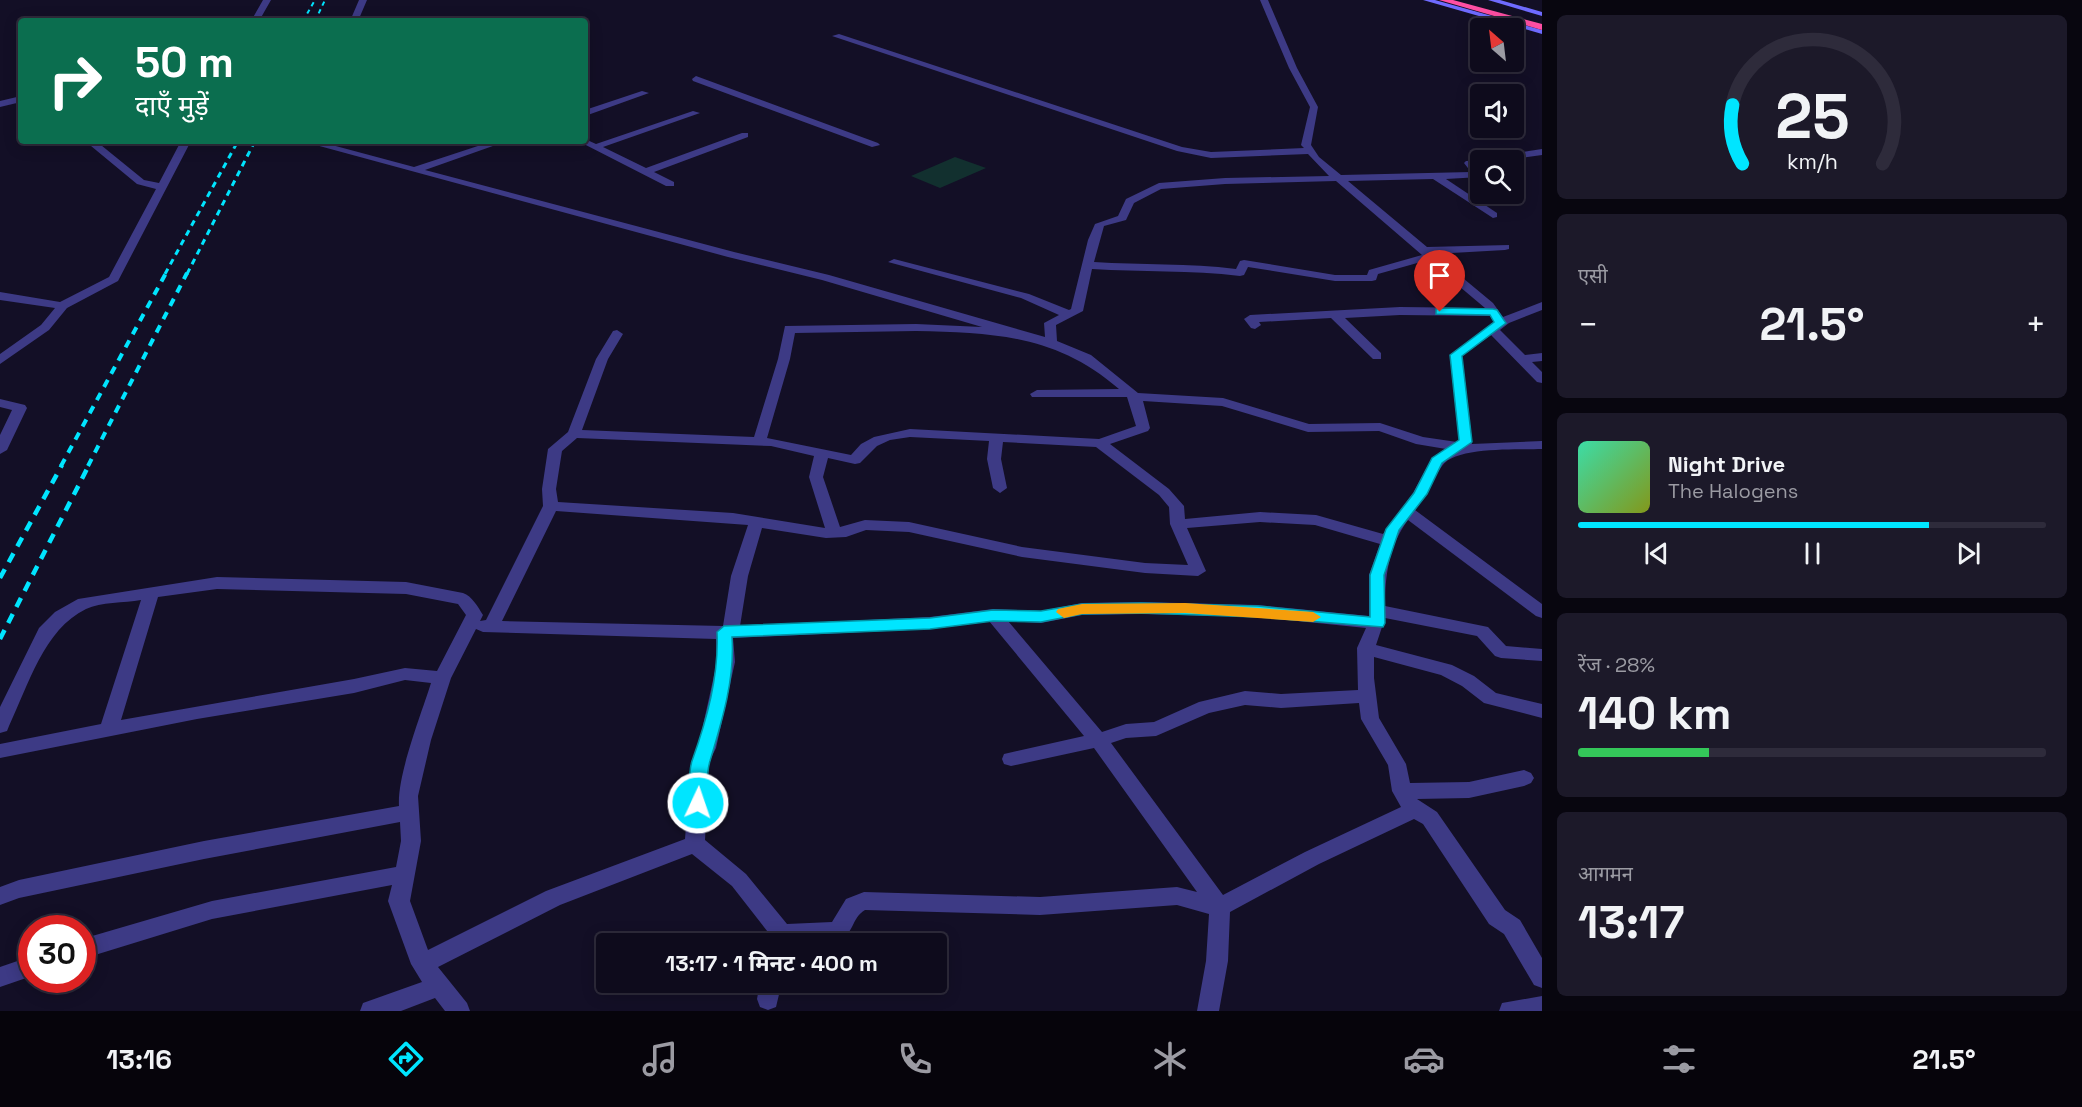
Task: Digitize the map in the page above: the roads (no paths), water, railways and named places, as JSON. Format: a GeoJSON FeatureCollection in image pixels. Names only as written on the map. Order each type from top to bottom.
{"type":"FeatureCollection","features":[{"type":"Feature","properties":{"kind":"highway"},"geometry":{"type":"LineString","coordinates":[[1443,0],[1542,30]]}},
{"type":"Feature","properties":{"kind":"highway"},"geometry":{"type":"LineString","coordinates":[[1465,0],[1541,14]]}},
{"type":"Feature","properties":{"kind":"street"},"geometry":{"type":"LineString","coordinates":[[257,18],[267,0]]}},
{"type":"Feature","properties":{"kind":"street"},"geometry":{"type":"LineString","coordinates":[[355,18],[363,0]]}},
{"type":"Feature","properties":{"kind":"street"},"geometry":{"type":"LineString","coordinates":[[1264,0],[1293,68],[1314,107],[1306,145],[1310,151],[1426,253],[1495,321],[1522,359],[1542,379]]}},
{"type":"Feature","properties":{"kind":"street"},"geometry":{"type":"LineString","coordinates":[[1427,0],[1542,30]]}},
{"type":"Feature","properties":{"kind":"street"},"geometry":{"type":"LineString","coordinates":[[1492,0],[1541,14]]}},
{"type":"Feature","properties":{"kind":"street"},"geometry":{"type":"LineString","coordinates":[[836,36],[1180,149],[1211,155],[1310,151]]}},
{"type":"Feature","properties":{"kind":"street"},"geometry":{"type":"LineString","coordinates":[[696,78],[875,145]]}},
{"type":"Feature","properties":{"kind":"street"},"geometry":{"type":"LineString","coordinates":[[588,112],[645,93]]}},
{"type":"Feature","properties":{"kind":"street"},"geometry":{"type":"LineString","coordinates":[[0,104],[18,100]]}},
{"type":"Feature","properties":{"kind":"street"},"geometry":{"type":"LineString","coordinates":[[595,147],[696,113]]}},
{"type":"Feature","properties":{"kind":"street"},"geometry":{"type":"LineString","coordinates":[[645,172],[745,135]]}},
{"type":"Feature","properties":{"kind":"street"},"geometry":{"type":"LineString","coordinates":[[94,144],[141,182],[162,187]]}},
{"type":"Feature","properties":{"kind":"street"},"geometry":{"type":"LineString","coordinates":[[0,296],[62,306],[114,279],[184,144]]}},
{"type":"Feature","properties":{"kind":"street"},"geometry":{"type":"LineString","coordinates":[[318,144],[732,255],[825,277],[1051,342],[1104,367],[1132,395],[1143,428],[1100,443],[910,433],[880,438],[863,448],[855,459],[759,442],[574,434]]}},
{"type":"Feature","properties":{"kind":"street"},"geometry":{"type":"LineString","coordinates":[[417,169],[493,144]]}},
{"type":"Feature","properties":{"kind":"street"},"geometry":{"type":"LineString","coordinates":[[588,144],[670,184]]}},
{"type":"Feature","properties":{"kind":"street"},"geometry":{"type":"LineString","coordinates":[[1524,155],[1542,152]]}},
{"type":"Feature","properties":{"kind":"street"},"geometry":{"type":"LineString","coordinates":[[1434,175],[1492,215]]}},
{"type":"Feature","properties":{"kind":"street"},"geometry":{"type":"LineString","coordinates":[[1051,342],[1050,323],[1077,310],[1093,240],[1100,224],[1122,218],[1130,201],[1159,186],[1338,177],[1470,175]]}},
{"type":"Feature","properties":{"kind":"street"},"geometry":{"type":"LineString","coordinates":[[1089,265],[1147,269],[1211,269],[1240,273],[1244,263],[1335,278],[1372,278],[1373,272],[1426,253],[1505,247]]}},
{"type":"Feature","properties":{"kind":"street"},"geometry":{"type":"LineString","coordinates":[[894,262],[1025,296],[1068,314]]}},
{"type":"Feature","properties":{"kind":"street"},"geometry":{"type":"LineString","coordinates":[[0,360],[51,322],[61,312],[62,306]]}},
{"type":"Feature","properties":{"kind":"street"},"geometry":{"type":"LineString","coordinates":[[830,933],[838,932],[853,906],[864,901],[1040,906],[1177,897],[1220,907],[1312,858],[1406,815],[1407,800],[1397,764],[1370,719],[1367,696],[1366,648],[1377,617],[1377,575],[1388,541],[1406,511],[1420,494],[1437,461],[1466,442],[1456,355],[1495,321],[1542,306]]}},
{"type":"Feature","properties":{"kind":"street"},"geometry":{"type":"LineString","coordinates":[[1255,325],[1250,319],[1400,311],[1495,321]]}},
{"type":"Feature","properties":{"kind":"street"},"geometry":{"type":"LineString","coordinates":[[1335,315],[1377,357]]}},
{"type":"Feature","properties":{"kind":"street"},"geometry":{"type":"LineString","coordinates":[[759,442],[784,359],[789,329],[913,328],[1020,334]]}},
{"type":"Feature","properties":{"kind":"street"},"geometry":{"type":"LineString","coordinates":[[491,626],[551,506],[549,489],[555,449],[574,434],[602,359],[617,334]]}},
{"type":"Feature","properties":{"kind":"street"},"geometry":{"type":"LineString","coordinates":[[1522,359],[1542,357]]}},
{"type":"Feature","properties":{"kind":"street"},"geometry":{"type":"LineString","coordinates":[[1037,394],[1132,395],[1222,402],[1308,428],[1380,427],[1421,441],[1456,448],[1542,445]]}},
{"type":"Feature","properties":{"kind":"street"},"geometry":{"type":"LineString","coordinates":[[0,403],[20,408],[0,450]]}},
{"type":"Feature","properties":{"kind":"street"},"geometry":{"type":"LineString","coordinates":[[996,436],[994,459],[1000,488]]}},
{"type":"Feature","properties":{"kind":"street"},"geometry":{"type":"LineString","coordinates":[[551,506],[733,518],[834,533],[865,525],[909,527],[1022,552],[1145,568],[1198,571],[1178,524],[1176,506],[1164,492],[1100,443]]}},
{"type":"Feature","properties":{"kind":"street"},"geometry":{"type":"LineString","coordinates":[[822,453],[816,477],[834,533]]}},
{"type":"Feature","properties":{"kind":"street"},"geometry":{"type":"LineString","coordinates":[[1406,511],[1542,612]]}},
{"type":"Feature","properties":{"kind":"street"},"geometry":{"type":"LineString","coordinates":[[1178,524],[1260,517],[1316,520],[1388,541]]}},
{"type":"Feature","properties":{"kind":"street"},"geometry":{"type":"LineString","coordinates":[[695,844],[700,762],[707,748],[726,662],[728,632],[741,564],[757,522]]}},
{"type":"Feature","properties":{"kind":"street"},"geometry":{"type":"LineString","coordinates":[[0,726],[45,632],[61,616],[84,603],[217,583],[406,588],[463,599],[475,615],[442,678],[408,796],[411,841],[399,901],[422,964],[459,1011]]}},
{"type":"Feature","properties":{"kind":"street"},"geometry":{"type":"LineString","coordinates":[[108,731],[151,593]]}},
{"type":"Feature","properties":{"kind":"street"},"geometry":{"type":"LineString","coordinates":[[470,625],[728,632],[930,623],[993,615],[1041,616],[1082,609],[1185,608],[1377,617],[1482,632],[1501,652],[1542,655]]}},
{"type":"Feature","properties":{"kind":"street"},"geometry":{"type":"LineString","coordinates":[[993,615],[1098,740],[1220,907],[1217,961],[1208,1011]]}},
{"type":"Feature","properties":{"kind":"street"},"geometry":{"type":"LineString","coordinates":[[1366,648],[1446,670],[1468,681],[1490,699],[1542,711]]}},
{"type":"Feature","properties":{"kind":"street"},"geometry":{"type":"LineString","coordinates":[[0,751],[405,674],[442,678]]}},
{"type":"Feature","properties":{"kind":"street"},"geometry":{"type":"LineString","coordinates":[[1011,759],[1098,740],[1126,731],[1156,729],[1206,707],[1245,698],[1281,701],[1367,696]]}},
{"type":"Feature","properties":{"kind":"street"},"geometry":{"type":"LineString","coordinates":[[1407,800],[1470,790],[1524,778]]}},
{"type":"Feature","properties":{"kind":"street"},"geometry":{"type":"LineString","coordinates":[[1407,800],[1430,818],[1497,917],[1512,927],[1540,970]]}},
{"type":"Feature","properties":{"kind":"street"},"geometry":{"type":"LineString","coordinates":[[0,896],[19,889],[194,853],[409,812]]}},
{"type":"Feature","properties":{"kind":"street"},"geometry":{"type":"LineString","coordinates":[[695,844],[739,880],[777,933]]}},
{"type":"Feature","properties":{"kind":"street"},"geometry":{"type":"LineString","coordinates":[[422,964],[553,898],[695,844]]}},
{"type":"Feature","properties":{"kind":"street"},"geometry":{"type":"LineString","coordinates":[[96,945],[212,910],[405,874]]}},
{"type":"Feature","properties":{"kind":"street"},"geometry":{"type":"LineString","coordinates":[[0,977],[18,971]]}},
{"type":"Feature","properties":{"kind":"street"},"geometry":{"type":"LineString","coordinates":[[371,1011],[440,986]]}},
{"type":"Feature","properties":{"kind":"street"},"geometry":{"type":"LineString","coordinates":[[1510,1011],[1542,1007]]}},
{"type":"Feature","properties":{"kind":"railway"},"geometry":{"type":"LineString","coordinates":[[305,18],[315,0]]}},
{"type":"Feature","properties":{"kind":"railway"},"geometry":{"type":"LineString","coordinates":[[316,18],[325,0]]}},
{"type":"Feature","properties":{"kind":"railway"},"geometry":{"type":"LineString","coordinates":[[165,274],[236,144]]}},
{"type":"Feature","properties":{"kind":"railway"},"geometry":{"type":"LineString","coordinates":[[187,274],[253,144]]}},
{"type":"Feature","properties":{"kind":"railway"},"geometry":{"type":"LineString","coordinates":[[61,466],[166,273]]}},
{"type":"Feature","properties":{"kind":"railway"},"geometry":{"type":"LineString","coordinates":[[88,466],[187,273]]}},
{"type":"Feature","properties":{"kind":"railway"},"geometry":{"type":"LineString","coordinates":[[0,578],[62,465]]}},
{"type":"Feature","properties":{"kind":"railway"},"geometry":{"type":"LineString","coordinates":[[0,639],[89,465]]}}]}
